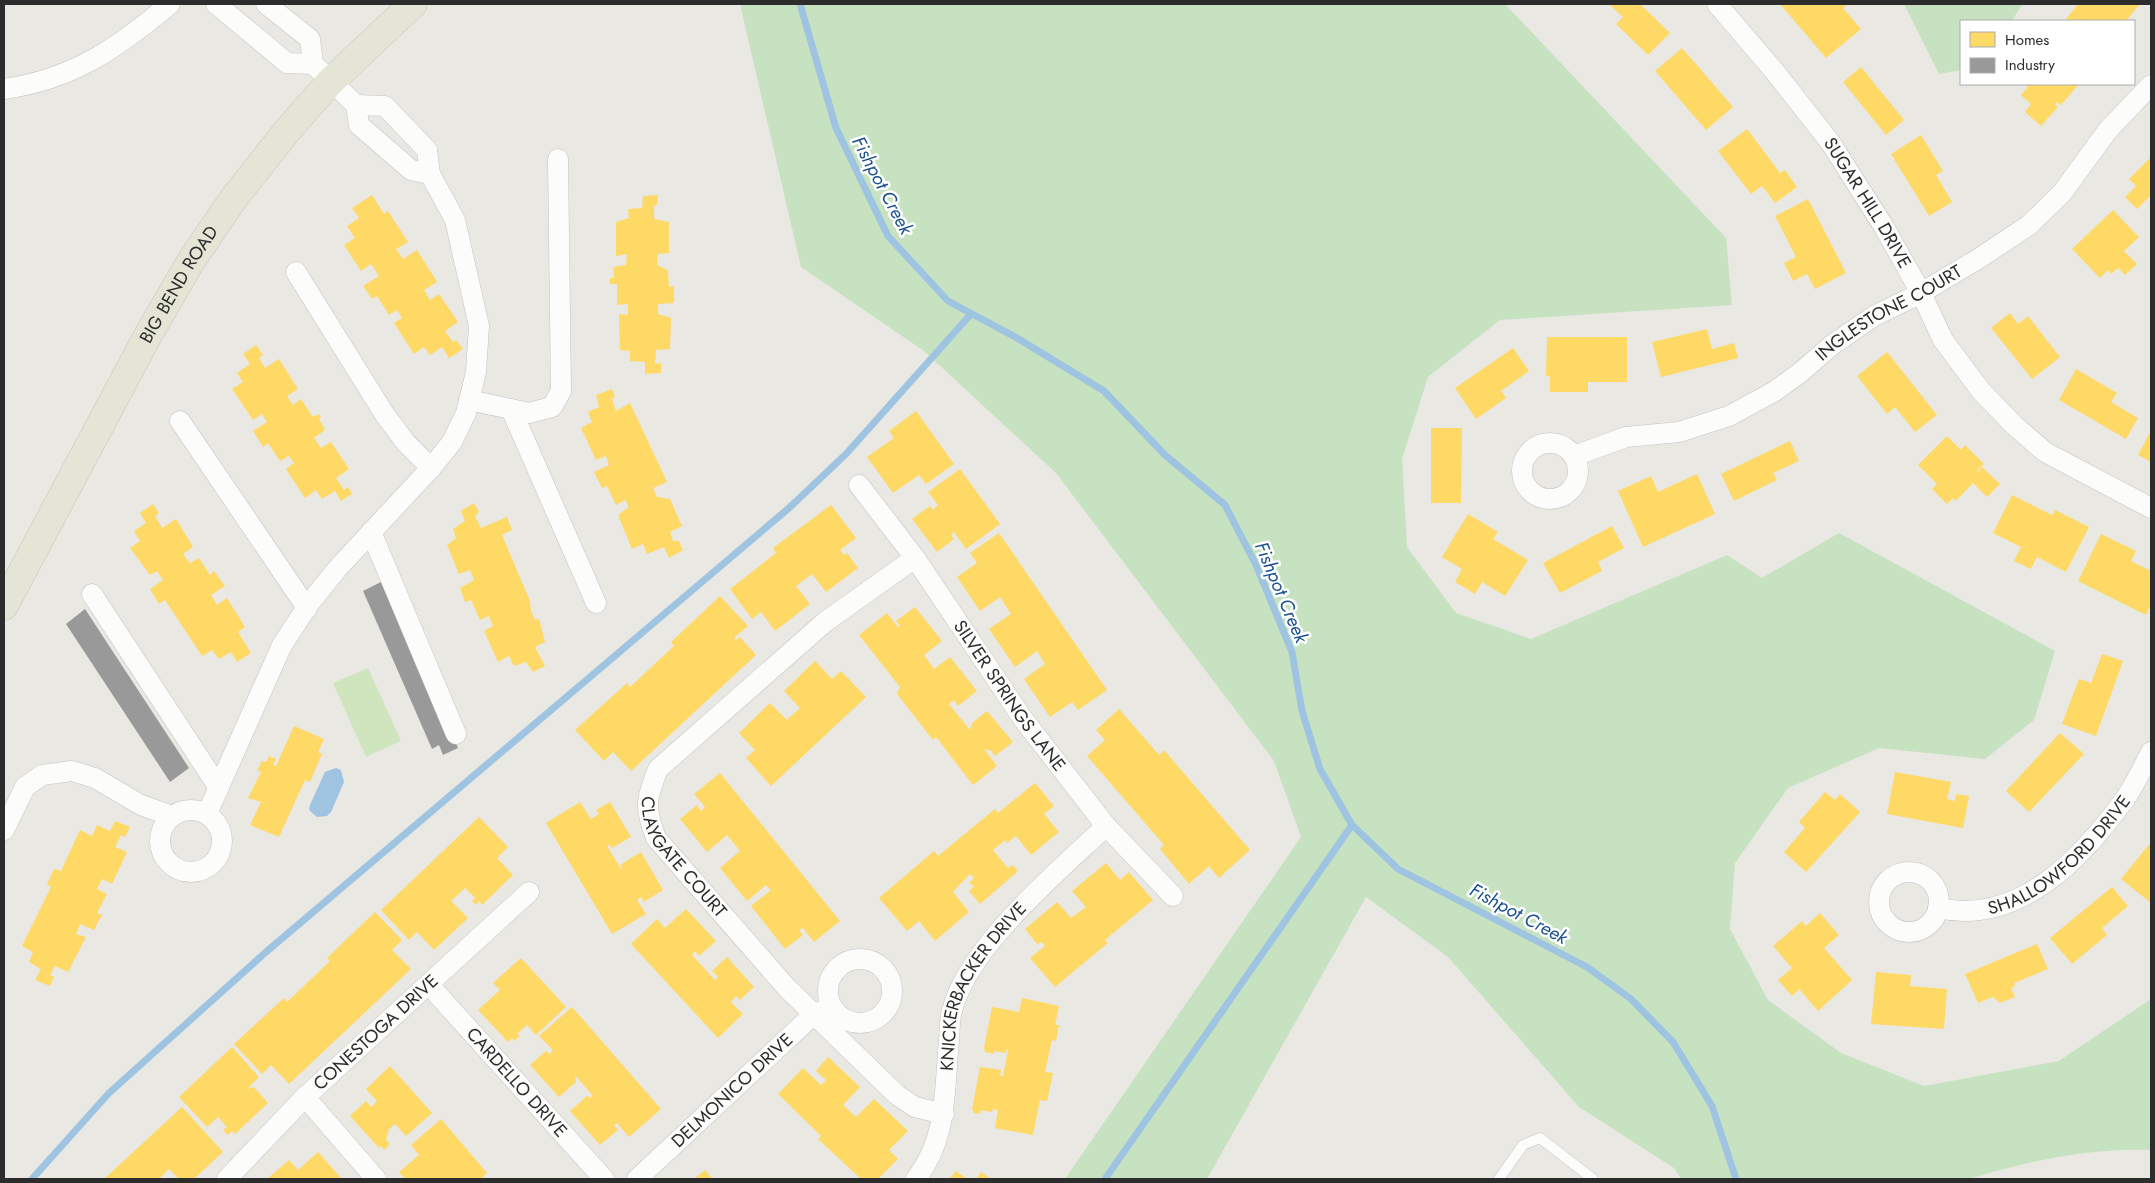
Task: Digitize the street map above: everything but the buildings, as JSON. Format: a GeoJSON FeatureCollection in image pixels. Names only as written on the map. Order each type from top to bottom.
{"type":"FeatureCollection","features":[{"type":"Feature","properties":{"kind":"main road","name":"BIG BEND ROAD"},"geometry":{"type":"LineString","coordinates":[[4,606],[147,337],[191,261],[234,198],[287,132],[322,73],[413,4]]}},
{"type":"Feature","properties":{"kind":"street"},"geometry":{"type":"LineString","coordinates":[[4,88],[30,85],[75,70],[141,28],[170,4]]}},
{"type":"Feature","properties":{"kind":"street"},"geometry":{"type":"LineString","coordinates":[[216,4],[287,64],[322,73]]}},
{"type":"Feature","properties":{"kind":"street"},"geometry":{"type":"LineString","coordinates":[[266,4],[310,40],[322,73],[356,105],[359,125],[411,170],[430,174]]}},
{"type":"Feature","properties":{"kind":"street","name":"SUGAR HILL DRIVE"},"geometry":{"type":"LineString","coordinates":[[1717,4],[1775,72],[1830,142],[1884,227],[1921,293],[1943,340],[1981,391],[2015,426],[2045,452],[2151,508]]}},
{"type":"Feature","properties":{"kind":"street","name":"INGLESTONE COURT"},"geometry":{"type":"LineString","coordinates":[[1574,456],[1626,438],[1679,432],[1729,416],[1776,390],[1801,372],[1832,345],[1874,316],[1921,293],[1978,259],[2029,225],[2062,193],[2108,130],[2151,85]]}},
{"type":"Feature","properties":{"kind":"street"},"geometry":{"type":"LineString","coordinates":[[207,814],[282,645],[337,569],[431,468],[452,442],[466,413],[476,372],[478,326],[455,220],[430,174],[427,150],[386,106],[356,105]]}},
{"type":"Feature","properties":{"kind":"street"},"geometry":{"type":"LineString","coordinates":[[469,400],[529,413],[552,407],[561,391],[558,159]]}},
{"type":"Feature","properties":{"kind":"street"},"geometry":{"type":"LineString","coordinates":[[296,272],[385,415],[406,443],[431,468]]}},
{"type":"Feature","properties":{"kind":"street"},"geometry":{"type":"LineString","coordinates":[[511,409],[596,603]]}},
{"type":"Feature","properties":{"kind":"street"},"geometry":{"type":"LineString","coordinates":[[180,421],[307,608]]}},
{"type":"Feature","properties":{"kind":"street","name":"SILVER SPRINGS LANE"},"geometry":{"type":"LineString","coordinates":[[860,485],[915,558],[1023,719],[1106,826],[1173,896]]}},
{"type":"Feature","properties":{"kind":"street"},"geometry":{"type":"LineString","coordinates":[[371,532],[456,734]]}},
{"type":"Feature","properties":{"kind":"street","name":"CLAYGATE COURT"},"geometry":{"type":"LineString","coordinates":[[915,558],[825,622],[658,769],[649,792],[647,815],[656,838],[787,988],[897,1095],[915,1107],[944,1114]]}},
{"type":"Feature","properties":{"kind":"street"},"geometry":{"type":"LineString","coordinates":[[92,594],[219,788]]}},
{"type":"Feature","properties":{"kind":"street","name":"SHALLOWFORD DRIVE"},"geometry":{"type":"LineString","coordinates":[[1938,908],[1951,911],[1989,908],[2008,903],[2036,890],[2076,858],[2126,798],[2151,752]]}},
{"type":"Feature","properties":{"kind":"street"},"geometry":{"type":"LineString","coordinates":[[4,830],[25,787],[42,774],[72,771],[95,778],[141,805],[172,816]]}},
{"type":"Feature","properties":{"kind":"street"},"geometry":{"type":"LineString","coordinates":[[187,810],[197,810],[207,814],[215,821],[220,831],[222,842],[220,851],[208,866],[190,872],[180,870],[172,865],[161,850],[159,839],[162,828],[172,816],[187,810]]}},
{"type":"Feature","properties":{"kind":"street","name":"KNICKERBACKER DRIVE"},"geometry":{"type":"LineString","coordinates":[[916,1179],[938,1141],[944,1114],[952,1011],[963,984],[978,958],[1001,930],[1106,826]]}},
{"type":"Feature","properties":{"kind":"street","name":"CONESTOGA DRIVE"},"geometry":{"type":"LineString","coordinates":[[226,1179],[305,1097],[529,892]]}},
{"type":"Feature","properties":{"kind":"street","name":"CARDELLO DRIVE"},"geometry":{"type":"LineString","coordinates":[[429,985],[604,1179]]}},
{"type":"Feature","properties":{"kind":"street","name":"DELMONICO DRIVE"},"geometry":{"type":"LineString","coordinates":[[637,1179],[814,1014],[832,1006]]}},
{"type":"Feature","properties":{"kind":"street"},"geometry":{"type":"LineString","coordinates":[[305,1097],[376,1179]]}},
{"type":"Feature","properties":{"kind":"lane"},"geometry":{"type":"LineString","coordinates":[[1499,1179],[1524,1145],[1540,1138],[1593,1179]]}},
{"type":"Feature","properties":{"kind":"green space"},"geometry":{"type":"Polygon","coordinates":[[[740,4],[1505,4],[1726,238],[1732,305],[1500,320],[1428,377],[1402,459],[1407,547],[1456,613],[1531,639],[1727,555],[1762,578],[1839,533],[2055,651],[2034,720],[1985,759],[1879,748],[1788,788],[1735,863],[1730,929],[1768,1000],[1841,1053],[1924,1086],[2059,1061],[2151,999],[2151,1150],[2105,1151],[2059,1157],[2036,1161],[1969,1179],[1681,1179],[1674,1168],[1579,1107],[1448,957],[1366,897],[1207,1179],[1065,1179],[1301,837],[1274,761],[1056,473],[924,351],[801,267],[740,4]]]}},
{"type":"Feature","properties":{"kind":"green space"},"geometry":{"type":"Polygon","coordinates":[[[1904,4],[2022,4],[2013,20],[1960,20],[1960,70],[1939,74],[1904,4]]]}},
{"type":"Feature","properties":{"kind":"green space"},"geometry":{"type":"Polygon","coordinates":[[[368,668],[401,741],[366,757],[333,683],[368,668]]]}},
{"type":"Feature","properties":{"kind":"water"},"geometry":{"type":"Polygon","coordinates":[[[336,768],[341,770],[344,782],[331,812],[327,816],[317,817],[309,810],[310,805],[325,772],[336,768]]]}},
{"type":"Feature","properties":{"kind":"waterway","name":"Fishpot Creek"},"geometry":{"type":"LineString","coordinates":[[800,4],[836,128],[888,236],[948,301],[1017,338],[1104,391],[1165,455],[1225,505],[1256,565],[1292,652],[1302,711],[1320,769],[1352,825],[1398,869],[1587,967],[1631,999],[1673,1042],[1712,1106],[1736,1179]]}},
{"type":"Feature","properties":{"kind":"waterway"},"geometry":{"type":"LineString","coordinates":[[32,1179],[109,1093],[266,952],[789,508],[846,454],[971,314]]}},
{"type":"Feature","properties":{"kind":"waterway"},"geometry":{"type":"LineString","coordinates":[[1105,1179],[1352,825]]}}]}
